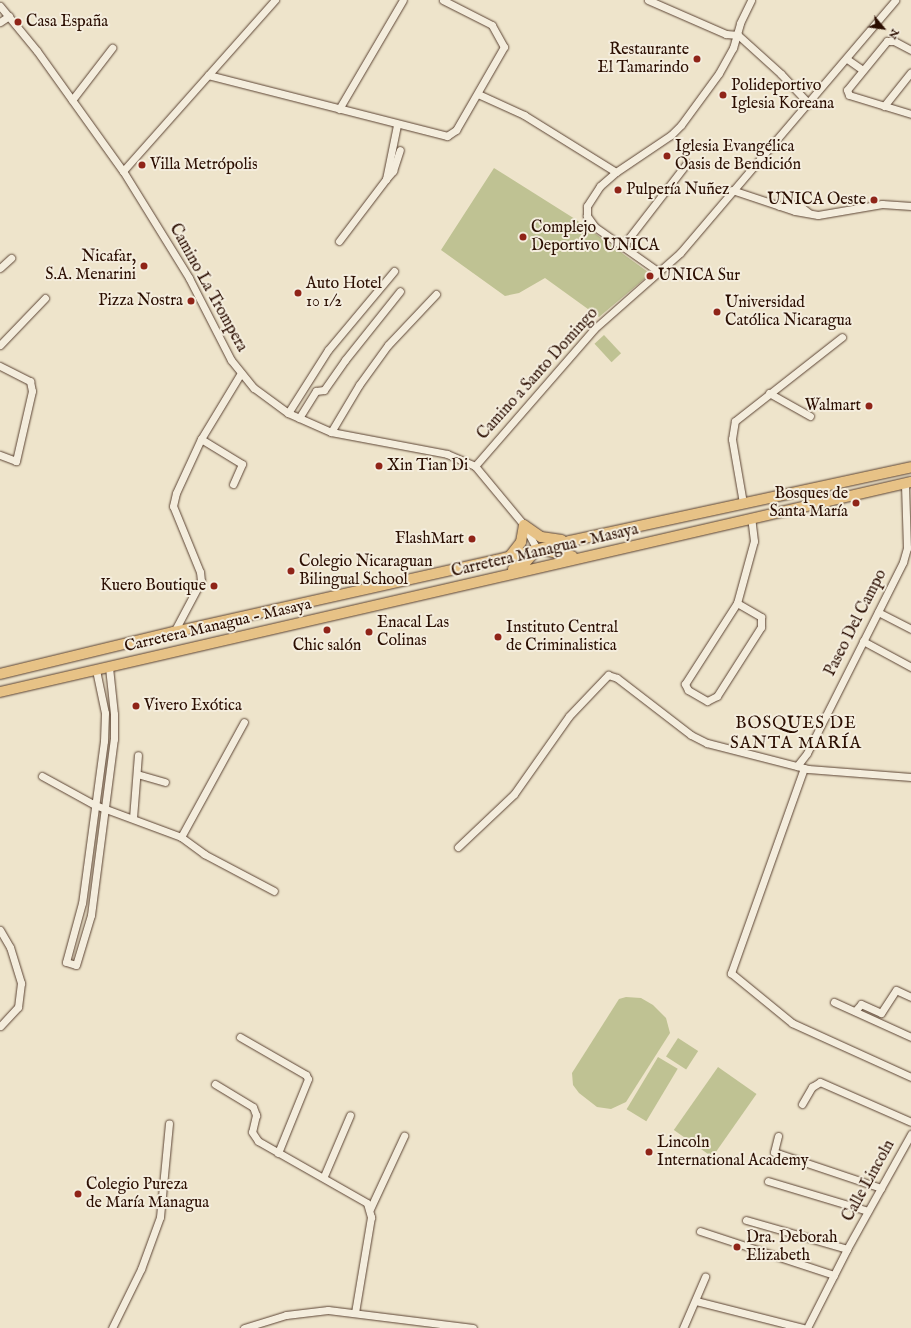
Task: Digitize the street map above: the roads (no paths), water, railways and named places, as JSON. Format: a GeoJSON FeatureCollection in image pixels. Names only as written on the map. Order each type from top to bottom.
{"type":"FeatureCollection","features":[{"type":"Feature","properties":{"kind":"highway","name":"Carretera Managua - Masaya"},"geometry":{"type":"LineString","coordinates":[[0,674],[174,632],[570,541],[911,467]]}},
{"type":"Feature","properties":{"kind":"highway","name":"Carretera Managua - Masaya"},"geometry":{"type":"LineString","coordinates":[[0,692],[441,591],[584,556],[908,483]]}},
{"type":"Feature","properties":{"kind":"highway"},"geometry":{"type":"LineString","coordinates":[[510,556],[521,542],[524,525],[542,537],[570,541]]}},
{"type":"Feature","properties":{"kind":"highway"},"geometry":{"type":"LineString","coordinates":[[441,591],[447,585],[511,570],[525,563],[537,549],[559,555],[584,556]]}},
{"type":"Feature","properties":{"kind":"street"},"geometry":{"type":"LineString","coordinates":[[123,171],[275,0]]}},
{"type":"Feature","properties":{"kind":"street"},"geometry":{"type":"LineString","coordinates":[[339,109],[403,0]]}},
{"type":"Feature","properties":{"kind":"street"},"geometry":{"type":"LineString","coordinates":[[208,75],[397,125],[447,136],[456,130],[504,47],[492,25],[444,0]]}},
{"type":"Feature","properties":{"kind":"street"},"geometry":{"type":"LineString","coordinates":[[648,0],[726,34],[738,35],[781,74],[808,104]]}},
{"type":"Feature","properties":{"kind":"street"},"geometry":{"type":"LineString","coordinates":[[659,272],[595,227],[587,216],[590,198],[616,172],[671,135],[681,125],[720,73],[738,35],[740,23],[751,0]]}},
{"type":"Feature","properties":{"kind":"street","name":"Camino a Santo Domingo"},"geometry":{"type":"LineString","coordinates":[[475,466],[594,329],[685,248],[732,190],[847,59],[895,0]]}},
{"type":"Feature","properties":{"kind":"street","name":"Camino La Trompera"},"geometry":{"type":"LineString","coordinates":[[0,6],[72,100],[123,171],[189,278],[231,360],[254,388],[288,413],[331,432],[447,454],[475,466]]}},
{"type":"Feature","properties":{"kind":"street"},"geometry":{"type":"LineString","coordinates":[[0,22],[8,16]]}},
{"type":"Feature","properties":{"kind":"street"},"geometry":{"type":"LineString","coordinates":[[911,50],[894,40],[887,41],[848,89],[848,94],[911,114]]}},
{"type":"Feature","properties":{"kind":"street"},"geometry":{"type":"LineString","coordinates":[[72,100],[112,48]]}},
{"type":"Feature","properties":{"kind":"street"},"geometry":{"type":"LineString","coordinates":[[847,59],[863,70]]}},
{"type":"Feature","properties":{"kind":"street"},"geometry":{"type":"LineString","coordinates":[[884,106],[911,72]]}},
{"type":"Feature","properties":{"kind":"street"},"geometry":{"type":"LineString","coordinates":[[478,94],[524,116],[616,172]]}},
{"type":"Feature","properties":{"kind":"street"},"geometry":{"type":"LineString","coordinates":[[386,179],[397,125]]}},
{"type":"Feature","properties":{"kind":"street"},"geometry":{"type":"LineString","coordinates":[[339,241],[393,171],[400,150]]}},
{"type":"Feature","properties":{"kind":"street"},"geometry":{"type":"LineString","coordinates":[[622,247],[687,163]]}},
{"type":"Feature","properties":{"kind":"street"},"geometry":{"type":"LineString","coordinates":[[732,190],[779,206],[810,213],[832,213],[882,204],[911,206]]}},
{"type":"Feature","properties":{"kind":"street"},"geometry":{"type":"LineString","coordinates":[[0,268],[11,258]]}},
{"type":"Feature","properties":{"kind":"street"},"geometry":{"type":"LineString","coordinates":[[288,413],[328,350],[394,271]]}},
{"type":"Feature","properties":{"kind":"street"},"geometry":{"type":"LineString","coordinates":[[299,418],[316,391],[324,390],[345,360],[400,291]]}},
{"type":"Feature","properties":{"kind":"street"},"geometry":{"type":"LineString","coordinates":[[331,432],[359,385],[388,345],[436,294]]}},
{"type":"Feature","properties":{"kind":"street"},"geometry":{"type":"LineString","coordinates":[[0,344],[45,298]]}},
{"type":"Feature","properties":{"kind":"street"},"geometry":{"type":"LineString","coordinates":[[743,503],[732,428],[734,421],[842,337]]}},
{"type":"Feature","properties":{"kind":"street"},"geometry":{"type":"LineString","coordinates":[[0,366],[30,381],[32,391],[16,461],[0,455]]}},
{"type":"Feature","properties":{"kind":"street"},"geometry":{"type":"LineString","coordinates":[[174,632],[201,581],[200,572],[173,506],[176,493],[201,439],[241,373]]}},
{"type":"Feature","properties":{"kind":"street"},"geometry":{"type":"LineString","coordinates":[[769,394],[810,416]]}},
{"type":"Feature","properties":{"kind":"street"},"geometry":{"type":"LineString","coordinates":[[201,439],[242,464],[233,484]]}},
{"type":"Feature","properties":{"kind":"street"},"geometry":{"type":"LineString","coordinates":[[475,466],[524,525],[537,549]]}},
{"type":"Feature","properties":{"kind":"street","name":"Paseo Del Campo"},"geometry":{"type":"LineString","coordinates":[[908,483],[907,548],[878,612],[801,767],[731,973],[792,1023],[911,1077]]}},
{"type":"Feature","properties":{"kind":"street"},"geometry":{"type":"LineString","coordinates":[[737,603],[761,617],[761,627],[716,696],[707,701],[688,690],[685,684],[737,603],[754,541],[751,518]]}},
{"type":"Feature","properties":{"kind":"street"},"geometry":{"type":"LineString","coordinates":[[878,612],[911,629]]}},
{"type":"Feature","properties":{"kind":"street"},"geometry":{"type":"LineString","coordinates":[[863,641],[911,667]]}},
{"type":"Feature","properties":{"kind":"street"},"geometry":{"type":"LineString","coordinates":[[96,670],[105,714],[104,741],[82,903],[66,962],[76,965],[91,915],[106,809],[114,714],[109,667]]}},
{"type":"Feature","properties":{"kind":"street"},"geometry":{"type":"LineString","coordinates":[[458,847],[514,794],[569,716],[608,675],[617,678],[691,735],[707,743],[801,767],[911,777]]}},
{"type":"Feature","properties":{"kind":"street"},"geometry":{"type":"LineString","coordinates":[[181,837],[244,722]]}},
{"type":"Feature","properties":{"kind":"street"},"geometry":{"type":"LineString","coordinates":[[134,818],[138,755]]}},
{"type":"Feature","properties":{"kind":"street"},"geometry":{"type":"LineString","coordinates":[[137,774],[165,782]]}},
{"type":"Feature","properties":{"kind":"street"},"geometry":{"type":"LineString","coordinates":[[42,776],[95,805],[134,818],[181,837],[204,854],[274,891]]}},
{"type":"Feature","properties":{"kind":"street"},"geometry":{"type":"LineString","coordinates":[[0,930],[10,947],[21,983],[18,1007],[0,1026]]}},
{"type":"Feature","properties":{"kind":"street"},"geometry":{"type":"LineString","coordinates":[[855,1011],[860,1004],[881,1013],[896,990],[911,997]]}},
{"type":"Feature","properties":{"kind":"street"},"geometry":{"type":"LineString","coordinates":[[834,1002],[911,1037]]}},
{"type":"Feature","properties":{"kind":"street"},"geometry":{"type":"LineString","coordinates":[[240,1037],[306,1075],[308,1079],[278,1153]]}},
{"type":"Feature","properties":{"kind":"street"},"geometry":{"type":"LineString","coordinates":[[802,1104],[812,1087],[820,1082],[911,1122]]}},
{"type":"Feature","properties":{"kind":"street"},"geometry":{"type":"LineString","coordinates":[[215,1084],[253,1107],[256,1115],[252,1132],[254,1137],[278,1153],[324,1176],[361,1198],[370,1209],[372,1217],[355,1313]]}},
{"type":"Feature","properties":{"kind":"street"},"geometry":{"type":"LineString","coordinates":[[324,1176],[350,1115]]}},
{"type":"Feature","properties":{"kind":"street"},"geometry":{"type":"LineString","coordinates":[[112,1328],[141,1269],[160,1217],[169,1123]]}},
{"type":"Feature","properties":{"kind":"street","name":"Calle Lincoln"},"geometry":{"type":"LineString","coordinates":[[807,1328],[847,1249],[911,1134]]}},
{"type":"Feature","properties":{"kind":"street"},"geometry":{"type":"LineString","coordinates":[[370,1209],[404,1136]]}},
{"type":"Feature","properties":{"kind":"street"},"geometry":{"type":"LineString","coordinates":[[778,1136],[774,1152],[881,1188]]}},
{"type":"Feature","properties":{"kind":"street"},"geometry":{"type":"LineString","coordinates":[[768,1181],[868,1211]]}},
{"type":"Feature","properties":{"kind":"street"},"geometry":{"type":"LineString","coordinates":[[746,1220],[847,1249]]}},
{"type":"Feature","properties":{"kind":"street"},"geometry":{"type":"LineString","coordinates":[[700,1231],[834,1275]]}},
{"type":"Feature","properties":{"kind":"street"},"geometry":{"type":"LineString","coordinates":[[683,1328],[696,1301],[705,1277]]}},
{"type":"Feature","properties":{"kind":"street"},"geometry":{"type":"LineString","coordinates":[[696,1301],[803,1328]]}},
{"type":"Feature","properties":{"kind":"street"},"geometry":{"type":"LineString","coordinates":[[244,1328],[286,1315],[328,1310],[473,1328]]}},
{"type":"Feature","properties":{"kind":"place","name":"Casa España"},"geometry":{"type":"Point","coordinates":[18,22]}},
{"type":"Feature","properties":{"kind":"place","name":"Restaurante El Tamarindo"},"geometry":{"type":"Point","coordinates":[697,59]}},
{"type":"Feature","properties":{"kind":"place","name":"Polideportivo Iglesia Koreana"},"geometry":{"type":"Point","coordinates":[723,95]}},
{"type":"Feature","properties":{"kind":"place","name":"Iglesia Evangélica Oasis de Bendición"},"geometry":{"type":"Point","coordinates":[667,156]}},
{"type":"Feature","properties":{"kind":"place","name":"Villa Metrópolis"},"geometry":{"type":"Point","coordinates":[142,165]}},
{"type":"Feature","properties":{"kind":"place","name":"Pulpería Nuñez"},"geometry":{"type":"Point","coordinates":[618,190]}},
{"type":"Feature","properties":{"kind":"place","name":"UNICA Oeste"},"geometry":{"type":"Point","coordinates":[874,200]}},
{"type":"Feature","properties":{"kind":"place","name":"Complejo Deportivo UNICA"},"geometry":{"type":"Point","coordinates":[523,237]}},
{"type":"Feature","properties":{"kind":"place","name":"Nicafar, S.A. Menarini"},"geometry":{"type":"Point","coordinates":[144,266]}},
{"type":"Feature","properties":{"kind":"place","name":"UNICA Sur"},"geometry":{"type":"Point","coordinates":[650,276]}},
{"type":"Feature","properties":{"kind":"place","name":"Auto Hotel 10 1/2"},"geometry":{"type":"Point","coordinates":[298,293]}},
{"type":"Feature","properties":{"kind":"place","name":"Pizza Nostra"},"geometry":{"type":"Point","coordinates":[191,301]}},
{"type":"Feature","properties":{"kind":"place","name":"Universidad Católica Nicaragua"},"geometry":{"type":"Point","coordinates":[717,312]}},
{"type":"Feature","properties":{"kind":"place","name":"Walmart"},"geometry":{"type":"Point","coordinates":[869,406]}},
{"type":"Feature","properties":{"kind":"place","name":"Xin Tian Di"},"geometry":{"type":"Point","coordinates":[379,466]}},
{"type":"Feature","properties":{"kind":"place","name":"Bosques de Santa María"},"geometry":{"type":"Point","coordinates":[856,503]}},
{"type":"Feature","properties":{"kind":"place","name":"FlashMart"},"geometry":{"type":"Point","coordinates":[472,539]}},
{"type":"Feature","properties":{"kind":"place","name":"Colegio Nicaraguan Bilingual School"},"geometry":{"type":"Point","coordinates":[291,571]}},
{"type":"Feature","properties":{"kind":"place","name":"Kuero Boutique"},"geometry":{"type":"Point","coordinates":[214,586]}},
{"type":"Feature","properties":{"kind":"place","name":"Chic salón"},"geometry":{"type":"Point","coordinates":[327,630]}},
{"type":"Feature","properties":{"kind":"place","name":"Enacal Las Colinas"},"geometry":{"type":"Point","coordinates":[369,632]}},
{"type":"Feature","properties":{"kind":"place","name":"Instituto Central de Criminalistica"},"geometry":{"type":"Point","coordinates":[498,637]}},
{"type":"Feature","properties":{"kind":"place","name":"Vivero Exótica"},"geometry":{"type":"Point","coordinates":[136,706]}},
{"type":"Feature","properties":{"kind":"place","name":"Lincoln International Academy"},"geometry":{"type":"Point","coordinates":[649,1152]}},
{"type":"Feature","properties":{"kind":"place","name":"Colegio Pureza de María Managua"},"geometry":{"type":"Point","coordinates":[78,1194]}},
{"type":"Feature","properties":{"kind":"place","name":"Dra. Deborah Elizabeth"},"geometry":{"type":"Point","coordinates":[737,1247]}},
{"type":"Feature","properties":{"kind":"district","name":"BOSQUES DE SANTA MARÍA"},"geometry":{"type":"Point","coordinates":[796,734]}}]}
